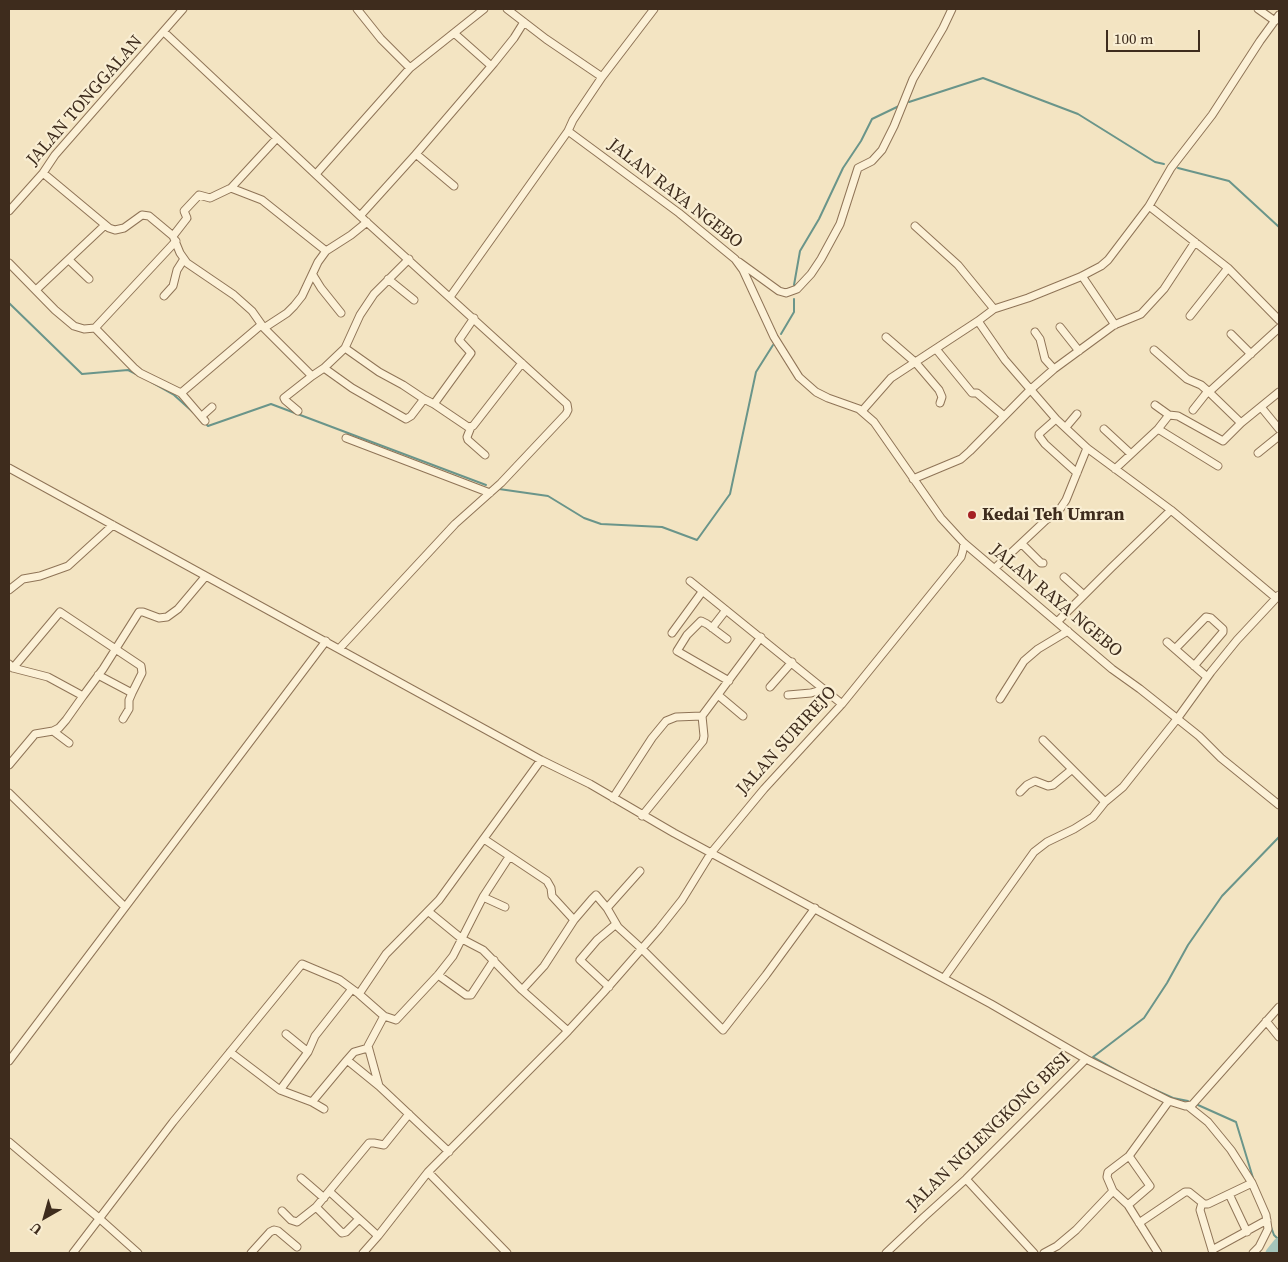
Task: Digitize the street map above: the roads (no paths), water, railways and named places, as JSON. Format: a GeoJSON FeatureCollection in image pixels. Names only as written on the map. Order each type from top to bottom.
{"type":"FeatureCollection","features":[{"type":"Feature","properties":{"kind":"street","name":"JALAN TONGGALAN"},"geometry":{"type":"LineString","coordinates":[[9,211],[43,173],[55,155],[183,9]]}},
{"type":"Feature","properties":{"kind":"street"},"geometry":{"type":"LineString","coordinates":[[357,9],[381,39],[410,68]]}},
{"type":"Feature","properties":{"kind":"street"},"geometry":{"type":"LineString","coordinates":[[316,174],[410,68],[454,33],[476,12],[484,9]]}},
{"type":"Feature","properties":{"kind":"street"},"geometry":{"type":"LineString","coordinates":[[507,9],[602,77]]}},
{"type":"Feature","properties":{"kind":"street"},"geometry":{"type":"LineString","coordinates":[[450,297],[568,132],[573,120],[602,77],[654,9]]}},
{"type":"Feature","properties":{"kind":"street"},"geometry":{"type":"LineString","coordinates":[[735,259],[779,291],[786,293],[797,289],[811,274],[821,260],[840,224],[858,168],[872,161],[882,150],[913,79],[944,28],[952,9]]}},
{"type":"Feature","properties":{"kind":"street"},"geometry":{"type":"LineString","coordinates":[[862,411],[885,384],[978,321],[994,308],[1028,298],[1082,276],[1108,260],[1149,206],[1171,168],[1212,115],[1244,64],[1277,18],[1258,9]]}},
{"type":"Feature","properties":{"kind":"street"},"geometry":{"type":"LineString","coordinates":[[360,216],[494,63],[524,22]]}},
{"type":"Feature","properties":{"kind":"street"},"geometry":{"type":"LineString","coordinates":[[164,32],[360,216],[561,396],[567,404],[568,410],[501,483],[455,524],[339,649]]}},
{"type":"Feature","properties":{"kind":"street"},"geometry":{"type":"LineString","coordinates":[[454,33],[489,64]]}},
{"type":"Feature","properties":{"kind":"street","name":"JALAN RAYA NGEBO"},"geometry":{"type":"LineString","coordinates":[[568,132],[679,213],[735,259],[750,285],[774,337],[799,377],[816,392],[862,411],[874,422],[941,518],[964,543],[1112,669],[1199,736],[1221,758],[1279,805]]}},
{"type":"Feature","properties":{"kind":"street"},"geometry":{"type":"LineString","coordinates":[[9,263],[55,310],[74,326],[84,330],[95,328],[175,239],[187,218],[185,210],[199,195],[210,198],[231,188],[277,138]]}},
{"type":"Feature","properties":{"kind":"street"},"geometry":{"type":"LineString","coordinates":[[416,154],[454,186]]}},
{"type":"Feature","properties":{"kind":"street"},"geometry":{"type":"LineString","coordinates":[[43,173],[104,226],[115,230],[124,228],[145,214],[155,221],[175,239],[184,259],[234,295],[252,311],[262,326],[312,376]]}},
{"type":"Feature","properties":{"kind":"street"},"geometry":{"type":"LineString","coordinates":[[231,188],[262,200],[326,251]]}},
{"type":"Feature","properties":{"kind":"street"},"geometry":{"type":"LineString","coordinates":[[1149,206],[1228,268],[1279,320]]}},
{"type":"Feature","properties":{"kind":"street"},"geometry":{"type":"LineString","coordinates":[[181,393],[262,326],[287,313],[294,306],[326,251],[367,222]]}},
{"type":"Feature","properties":{"kind":"street"},"geometry":{"type":"LineString","coordinates":[[36,290],[104,226]]}},
{"type":"Feature","properties":{"kind":"street"},"geometry":{"type":"LineString","coordinates":[[915,226],[958,265],[994,308]]}},
{"type":"Feature","properties":{"kind":"street"},"geometry":{"type":"LineString","coordinates":[[913,479],[961,459],[1030,390],[1054,370],[1116,325],[1138,316],[1156,299],[1194,242]]}},
{"type":"Feature","properties":{"kind":"street"},"geometry":{"type":"LineString","coordinates":[[164,296],[173,286],[177,270],[184,259]]}},
{"type":"Feature","properties":{"kind":"street"},"geometry":{"type":"LineString","coordinates":[[298,411],[284,398],[324,368],[345,348],[360,315],[374,294],[409,259]]}},
{"type":"Feature","properties":{"kind":"street"},"geometry":{"type":"LineString","coordinates":[[68,260],[89,279]]}},
{"type":"Feature","properties":{"kind":"street"},"geometry":{"type":"LineString","coordinates":[[1190,316],[1228,268]]}},
{"type":"Feature","properties":{"kind":"street"},"geometry":{"type":"LineString","coordinates":[[313,275],[341,313]]}},
{"type":"Feature","properties":{"kind":"street"},"geometry":{"type":"LineString","coordinates":[[1082,276],[1116,325]]}},
{"type":"Feature","properties":{"kind":"street"},"geometry":{"type":"LineString","coordinates":[[388,279],[414,300]]}},
{"type":"Feature","properties":{"kind":"street"},"geometry":{"type":"LineString","coordinates":[[434,404],[471,353],[459,340],[474,318]]}},
{"type":"Feature","properties":{"kind":"street"},"geometry":{"type":"LineString","coordinates":[[944,978],[1034,852],[1047,842],[1093,817],[1123,786],[1177,719],[1206,677],[1236,640],[1278,596],[1171,510],[1087,448],[1056,419],[1030,390],[1005,360],[978,321]]}},
{"type":"Feature","properties":{"kind":"street"},"geometry":{"type":"LineString","coordinates":[[1060,327],[1079,351]]}},
{"type":"Feature","properties":{"kind":"street"},"geometry":{"type":"LineString","coordinates":[[95,328],[140,373],[181,393],[204,419],[212,407]]}},
{"type":"Feature","properties":{"kind":"street"},"geometry":{"type":"LineString","coordinates":[[1193,410],[1209,392],[1279,328]]}},
{"type":"Feature","properties":{"kind":"street"},"geometry":{"type":"LineString","coordinates":[[1035,332],[1040,339],[1044,359],[1054,370]]}},
{"type":"Feature","properties":{"kind":"street"},"geometry":{"type":"LineString","coordinates":[[1231,334],[1251,354]]}},
{"type":"Feature","properties":{"kind":"street"},"geometry":{"type":"LineString","coordinates":[[886,337],[916,363],[939,390],[942,396],[940,404]]}},
{"type":"Feature","properties":{"kind":"street"},"geometry":{"type":"LineString","coordinates":[[345,348],[379,372],[434,404],[463,425],[471,427]]}},
{"type":"Feature","properties":{"kind":"street"},"geometry":{"type":"LineString","coordinates":[[936,349],[972,393],[978,393],[1004,416]]}},
{"type":"Feature","properties":{"kind":"street"},"geometry":{"type":"LineString","coordinates":[[1154,350],[1187,379],[1201,385],[1242,423]]}},
{"type":"Feature","properties":{"kind":"street"},"geometry":{"type":"LineString","coordinates":[[485,455],[466,437],[471,427],[522,363]]}},
{"type":"Feature","properties":{"kind":"street"},"geometry":{"type":"LineString","coordinates":[[324,368],[352,388],[406,418],[411,416],[424,399]]}},
{"type":"Feature","properties":{"kind":"street"},"geometry":{"type":"LineString","coordinates":[[1155,405],[1169,416],[1178,416],[1223,440],[1279,392]]}},
{"type":"Feature","properties":{"kind":"street"},"geometry":{"type":"LineString","coordinates":[[1261,407],[1279,429]]}},
{"type":"Feature","properties":{"kind":"street"},"geometry":{"type":"LineString","coordinates":[[1066,427],[1077,414]]}},
{"type":"Feature","properties":{"kind":"street"},"geometry":{"type":"LineString","coordinates":[[1115,469],[1158,429],[1169,416]]}},
{"type":"Feature","properties":{"kind":"street"},"geometry":{"type":"LineString","coordinates":[[1056,419],[1039,436],[1045,444],[1077,473]]}},
{"type":"Feature","properties":{"kind":"street"},"geometry":{"type":"LineString","coordinates":[[1104,429],[1131,454]]}},
{"type":"Feature","properties":{"kind":"street"},"geometry":{"type":"LineString","coordinates":[[1158,429],[1218,466]]}},
{"type":"Feature","properties":{"kind":"street"},"geometry":{"type":"LineString","coordinates":[[1258,453],[1279,436]]}},
{"type":"Feature","properties":{"kind":"street"},"geometry":{"type":"LineString","coordinates":[[346,438],[490,492]]}},
{"type":"Feature","properties":{"kind":"street"},"geometry":{"type":"LineString","coordinates":[[995,568],[1046,520],[1058,512],[1066,500],[1087,448]]}},
{"type":"Feature","properties":{"kind":"street"},"geometry":{"type":"LineString","coordinates":[[9,468],[541,760],[564,770],[642,816],[944,978],[1086,1059]]}},
{"type":"Feature","properties":{"kind":"street"},"geometry":{"type":"LineString","coordinates":[[1057,622],[1171,510]]}},
{"type":"Feature","properties":{"kind":"street"},"geometry":{"type":"LineString","coordinates":[[9,590],[23,578],[40,576],[68,566],[113,525]]}},
{"type":"Feature","properties":{"kind":"street","name":"JALAN SURIREJO"},"geometry":{"type":"LineString","coordinates":[[363,1253],[428,1172],[568,1031],[659,929],[682,900],[711,852],[764,789],[842,704],[960,557],[964,543]]}},
{"type":"Feature","properties":{"kind":"street"},"geometry":{"type":"LineString","coordinates":[[1022,544],[1043,563]]}},
{"type":"Feature","properties":{"kind":"street"},"geometry":{"type":"LineString","coordinates":[[960,557],[976,552]]}},
{"type":"Feature","properties":{"kind":"street"},"geometry":{"type":"LineString","coordinates":[[9,765],[32,736],[59,728],[66,720],[116,649],[139,612],[159,618],[167,617],[178,609],[205,576]]}},
{"type":"Feature","properties":{"kind":"street"},"geometry":{"type":"LineString","coordinates":[[1064,577],[1084,595]]}},
{"type":"Feature","properties":{"kind":"street"},"geometry":{"type":"LineString","coordinates":[[690,581],[842,704]]}},
{"type":"Feature","properties":{"kind":"street"},"geometry":{"type":"LineString","coordinates":[[672,633],[702,592]]}},
{"type":"Feature","properties":{"kind":"street"},"geometry":{"type":"LineString","coordinates":[[712,628],[726,610]]}},
{"type":"Feature","properties":{"kind":"street"},"geometry":{"type":"LineString","coordinates":[[83,696],[48,676],[11,666],[60,612],[138,662],[143,669],[129,700],[129,709],[123,719]]}},
{"type":"Feature","properties":{"kind":"street"},"geometry":{"type":"LineString","coordinates":[[1175,649],[1206,617],[1211,618],[1223,629],[1223,632],[1194,666]]}},
{"type":"Feature","properties":{"kind":"street"},"geometry":{"type":"LineString","coordinates":[[726,639],[704,622],[698,623],[679,645],[677,651],[729,681]]}},
{"type":"Feature","properties":{"kind":"street"},"geometry":{"type":"LineString","coordinates":[[1000,699],[1024,662],[1038,648],[1068,631]]}},
{"type":"Feature","properties":{"kind":"street"},"geometry":{"type":"LineString","coordinates":[[642,816],[703,741],[702,716],[761,637]]}},
{"type":"Feature","properties":{"kind":"street"},"geometry":{"type":"LineString","coordinates":[[9,1061],[326,641]]}},
{"type":"Feature","properties":{"kind":"street"},"geometry":{"type":"LineString","coordinates":[[1167,642],[1206,677]]}},
{"type":"Feature","properties":{"kind":"street"},"geometry":{"type":"LineString","coordinates":[[770,687],[792,662]]}},
{"type":"Feature","properties":{"kind":"street"},"geometry":{"type":"LineString","coordinates":[[98,675],[132,693]]}},
{"type":"Feature","properties":{"kind":"street"},"geometry":{"type":"LineString","coordinates":[[788,695],[811,693],[824,689]]}},
{"type":"Feature","properties":{"kind":"street"},"geometry":{"type":"LineString","coordinates":[[718,695],[743,716]]}},
{"type":"Feature","properties":{"kind":"street"},"geometry":{"type":"LineString","coordinates":[[613,798],[652,738],[666,721],[676,717],[702,716]]}},
{"type":"Feature","properties":{"kind":"street"},"geometry":{"type":"LineString","coordinates":[[52,731],[69,743]]}},
{"type":"Feature","properties":{"kind":"street"},"geometry":{"type":"LineString","coordinates":[[1043,740],[1106,802]]}},
{"type":"Feature","properties":{"kind":"street"},"geometry":{"type":"LineString","coordinates":[[359,994],[386,954],[429,912],[541,760]]}},
{"type":"Feature","properties":{"kind":"street"},"geometry":{"type":"LineString","coordinates":[[1020,792],[1027,785],[1035,781],[1048,786],[1053,785],[1073,770]]}},
{"type":"Feature","properties":{"kind":"street"},"geometry":{"type":"LineString","coordinates":[[9,793],[125,907]]}},
{"type":"Feature","properties":{"kind":"street"},"geometry":{"type":"LineString","coordinates":[[484,839],[547,881],[551,888],[552,896],[574,920]]}},
{"type":"Feature","properties":{"kind":"street"},"geometry":{"type":"LineString","coordinates":[[73,1253],[173,1122],[302,964],[340,980],[384,1016],[396,1020],[438,976],[453,956],[483,897],[509,857]]}},
{"type":"Feature","properties":{"kind":"street"},"geometry":{"type":"LineString","coordinates":[[607,908],[640,871]]}},
{"type":"Feature","properties":{"kind":"street"},"geometry":{"type":"LineString","coordinates":[[522,990],[544,966],[574,920],[596,896],[607,908],[616,924],[722,1030],[766,976],[814,908]]}},
{"type":"Feature","properties":{"kind":"street"},"geometry":{"type":"LineString","coordinates":[[483,897],[505,907]]}},
{"type":"Feature","properties":{"kind":"street"},"geometry":{"type":"LineString","coordinates":[[429,912],[462,939],[483,950],[522,990],[568,1031]]}},
{"type":"Feature","properties":{"kind":"street"},"geometry":{"type":"LineString","coordinates":[[609,987],[580,960],[597,940],[616,924]]}},
{"type":"Feature","properties":{"kind":"street"},"geometry":{"type":"LineString","coordinates":[[438,976],[466,995],[471,995],[494,960]]}},
{"type":"Feature","properties":{"kind":"street"},"geometry":{"type":"LineString","coordinates":[[280,1090],[308,1052],[315,1036],[352,989]]}},
{"type":"Feature","properties":{"kind":"street"},"geometry":{"type":"LineString","coordinates":[[1253,1253],[1268,1229],[1266,1215],[1252,1183],[1216,1130],[1188,1106],[1196,1102],[1279,1007]]}},
{"type":"Feature","properties":{"kind":"street"},"geometry":{"type":"LineString","coordinates":[[379,1086],[368,1048],[369,1042],[384,1016]]}},
{"type":"Feature","properties":{"kind":"street"},"geometry":{"type":"LineString","coordinates":[[1266,1022],[1279,1037]]}},
{"type":"Feature","properties":{"kind":"street"},"geometry":{"type":"LineString","coordinates":[[286,1034],[308,1052]]}},
{"type":"Feature","properties":{"kind":"street"},"geometry":{"type":"LineString","coordinates":[[312,1102],[354,1052],[368,1048]]}},
{"type":"Feature","properties":{"kind":"street"},"geometry":{"type":"LineString","coordinates":[[230,1052],[280,1090],[312,1102],[324,1109]]}},
{"type":"Feature","properties":{"kind":"street","name":"JALAN NGLENGKONG BESI"},"geometry":{"type":"LineString","coordinates":[[886,1253],[966,1180],[1086,1059],[1169,1101],[1188,1106]]}},
{"type":"Feature","properties":{"kind":"street"},"geometry":{"type":"LineString","coordinates":[[347,1060],[379,1086],[449,1152]]}},
{"type":"Feature","properties":{"kind":"street"},"geometry":{"type":"LineString","coordinates":[[1158,1253],[1128,1205],[1113,1191],[1107,1177],[1108,1172],[1128,1156],[1169,1101]]}},
{"type":"Feature","properties":{"kind":"street"},"geometry":{"type":"LineString","coordinates":[[282,1211],[291,1220],[297,1222],[316,1207],[330,1192],[369,1143],[384,1145],[409,1114]]}},
{"type":"Feature","properties":{"kind":"street"},"geometry":{"type":"LineString","coordinates":[[9,1142],[138,1253]]}},
{"type":"Feature","properties":{"kind":"street"},"geometry":{"type":"LineString","coordinates":[[1128,1156],[1150,1186],[1128,1205]]}},
{"type":"Feature","properties":{"kind":"street"},"geometry":{"type":"LineString","coordinates":[[428,1172],[507,1253]]}},
{"type":"Feature","properties":{"kind":"street"},"geometry":{"type":"LineString","coordinates":[[301,1178],[324,1198]]}},
{"type":"Feature","properties":{"kind":"street"},"geometry":{"type":"LineString","coordinates":[[966,1180],[1034,1253]]}},
{"type":"Feature","properties":{"kind":"street"},"geometry":{"type":"LineString","coordinates":[[1139,1223],[1185,1192],[1189,1192],[1202,1203],[1208,1204],[1252,1183]]}},
{"type":"Feature","properties":{"kind":"street"},"geometry":{"type":"LineString","coordinates":[[1044,1253],[1076,1230],[1113,1191]]}},
{"type":"Feature","properties":{"kind":"street"},"geometry":{"type":"LineString","coordinates":[[330,1192],[378,1236]]}},
{"type":"Feature","properties":{"kind":"street"},"geometry":{"type":"LineString","coordinates":[[1229,1194],[1247,1232]]}},
{"type":"Feature","properties":{"kind":"street"},"geometry":{"type":"LineString","coordinates":[[1202,1203],[1200,1210],[1205,1232],[1213,1251],[1266,1220]]}},
{"type":"Feature","properties":{"kind":"street"},"geometry":{"type":"LineString","coordinates":[[316,1207],[342,1233],[346,1232],[359,1219]]}},
{"type":"Feature","properties":{"kind":"street"},"geometry":{"type":"LineString","coordinates":[[250,1253],[274,1230],[278,1231],[297,1247]]}},
{"type":"Feature","properties":{"kind":"waterway"},"geometry":{"type":"LineString","coordinates":[[909,102],[983,78],[1078,114],[1155,162],[1164,164]]}},
{"type":"Feature","properties":{"kind":"waterway"},"geometry":{"type":"LineString","coordinates":[[794,285],[800,251],[819,219],[843,168],[861,141],[872,119],[899,106]]}},
{"type":"Feature","properties":{"kind":"waterway"},"geometry":{"type":"LineString","coordinates":[[1178,168],[1229,181],[1279,227]]}},
{"type":"Feature","properties":{"kind":"waterway"},"geometry":{"type":"LineString","coordinates":[[781,334],[794,312],[794,299]]}},
{"type":"Feature","properties":{"kind":"waterway"},"geometry":{"type":"LineString","coordinates":[[9,303],[82,374],[128,370],[136,374]]}},
{"type":"Feature","properties":{"kind":"waterway"},"geometry":{"type":"LineString","coordinates":[[499,489],[548,496],[584,518],[601,524],[662,527],[697,540],[730,494],[756,372],[773,345]]}},
{"type":"Feature","properties":{"kind":"waterway"},"geometry":{"type":"LineString","coordinates":[[151,382],[174,395],[194,413]]}},
{"type":"Feature","properties":{"kind":"waterway"},"geometry":{"type":"LineString","coordinates":[[205,423],[208,426],[271,404],[486,485]]}},
{"type":"Feature","properties":{"kind":"waterway"},"geometry":{"type":"LineString","coordinates":[[1125,1075],[1093,1057],[1144,1018],[1167,983],[1188,945],[1222,896],[1279,837]]}},
{"type":"Feature","properties":{"kind":"waterway"},"geometry":{"type":"LineString","coordinates":[[1153,1089],[1173,1098],[1188,1101]]}},
{"type":"Feature","properties":{"kind":"waterway"},"geometry":{"type":"LineString","coordinates":[[1198,1105],[1236,1122],[1253,1178]]}},
{"type":"Feature","properties":{"kind":"waterway"},"geometry":{"type":"LineString","coordinates":[[1271,1227],[1274,1235],[1279,1240]]}},
{"type":"Feature","properties":{"kind":"waterway"},"geometry":{"type":"LineString","coordinates":[[1271,1253],[1279,1243]]}},
{"type":"Feature","properties":{"kind":"place","name":"Kedai Teh Umran"},"geometry":{"type":"Point","coordinates":[972,515]}}]}
